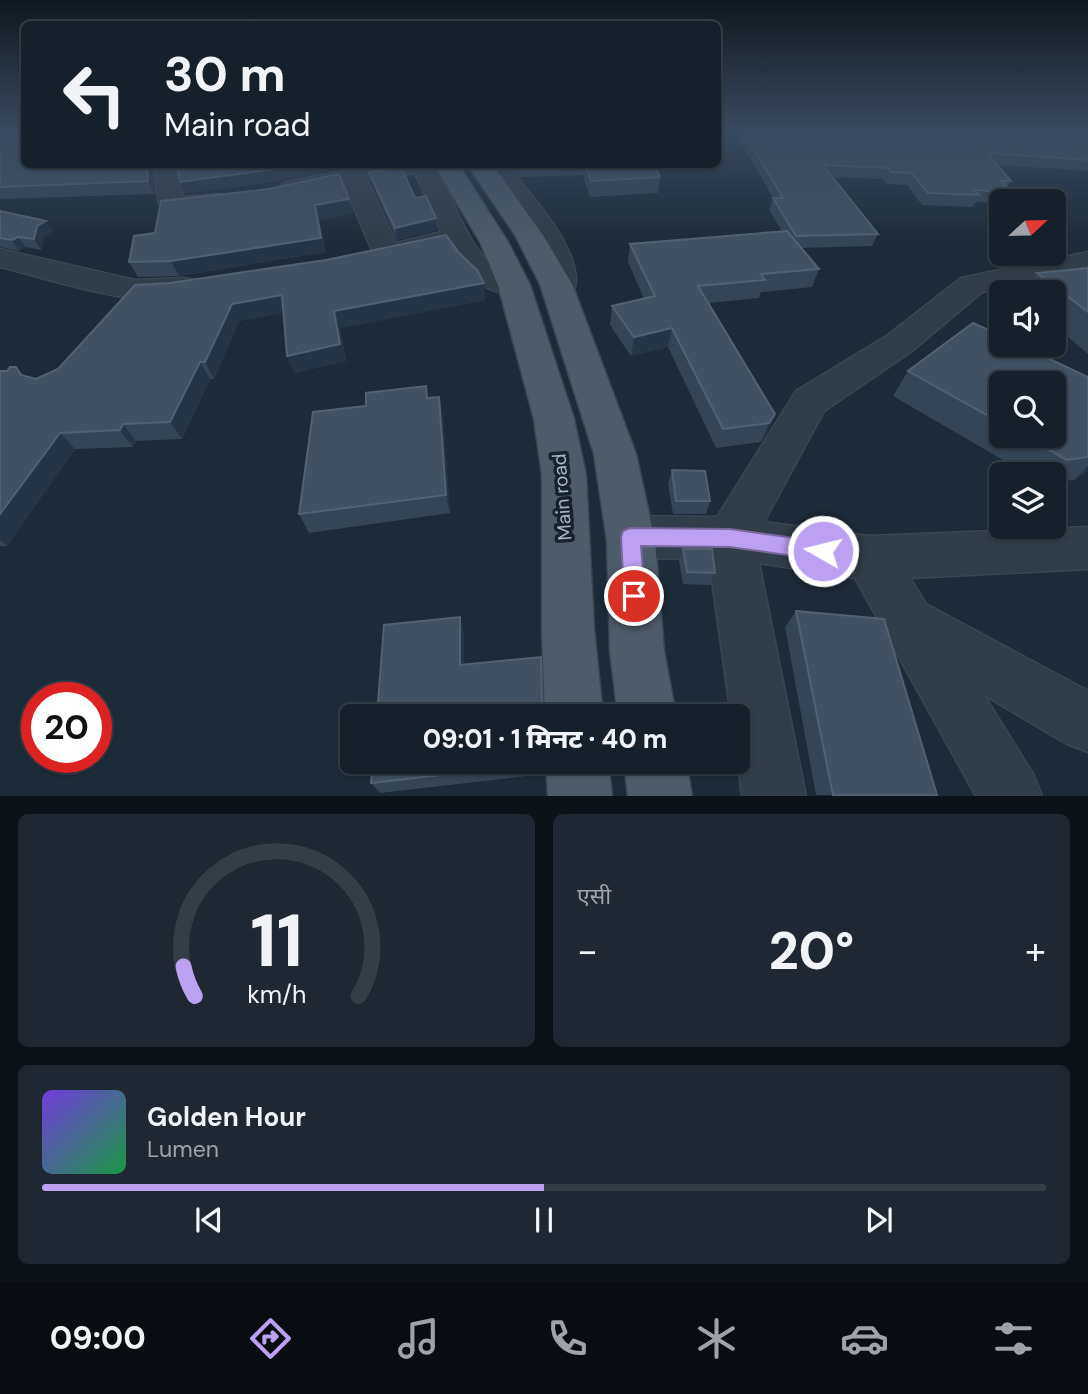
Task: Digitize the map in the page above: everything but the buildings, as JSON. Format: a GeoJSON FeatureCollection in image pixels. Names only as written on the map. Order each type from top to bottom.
{"type":"FeatureCollection","features":[{"type":"Feature","properties":{"kind":"main road","name":"Main road"},"geometry":{"type":"LineString","coordinates":[[449,169],[494,242],[514,285],[554,419],[564,475],[568,629],[573,704]]}},
{"type":"Feature","properties":{"kind":"main road"},"geometry":{"type":"LineString","coordinates":[[483,169],[530,235],[559,292],[615,454],[630,537],[637,651],[646,704]]}},
{"type":"Feature","properties":{"kind":"main road"},"geometry":{"type":"LineString","coordinates":[[578,774],[580,796]]}},
{"type":"Feature","properties":{"kind":"main road"},"geometry":{"type":"LineString","coordinates":[[657,774],[660,796]]}},
{"type":"Feature","properties":{"kind":"street"},"geometry":{"type":"LineString","coordinates":[[169,169],[170,202],[173,206],[247,197]]}},
{"type":"Feature","properties":{"kind":"street"},"geometry":{"type":"LineString","coordinates":[[273,194],[397,169]]}},
{"type":"Feature","properties":{"kind":"street"},"geometry":{"type":"LineString","coordinates":[[425,169],[458,237],[481,272],[500,282],[514,285]]}},
{"type":"Feature","properties":{"kind":"street"},"geometry":{"type":"LineString","coordinates":[[497,169],[541,229],[552,249],[558,266],[559,292]]}},
{"type":"Feature","properties":{"kind":"street"},"geometry":{"type":"LineString","coordinates":[[353,176],[374,256],[458,237]]}},
{"type":"Feature","properties":{"kind":"street"},"geometry":{"type":"LineString","coordinates":[[0,258],[135,290],[179,288],[218,281]]}},
{"type":"Feature","properties":{"kind":"street"},"geometry":{"type":"LineString","coordinates":[[774,796],[730,538],[810,401],[900,343],[972,285],[1088,261]]}},
{"type":"Feature","properties":{"kind":"street"},"geometry":{"type":"LineString","coordinates":[[106,320],[135,290]]}},
{"type":"Feature","properties":{"kind":"street"},"geometry":{"type":"LineString","coordinates":[[630,537],[730,538],[870,558],[1088,548]]}},
{"type":"Feature","properties":{"kind":"street"},"geometry":{"type":"LineString","coordinates":[[870,558],[1011,796]]}},
{"type":"Feature","properties":{"kind":"street"},"geometry":{"type":"LineString","coordinates":[[909,623],[1088,723]]}},
{"type":"Feature","properties":{"kind":"route"},"geometry":{"type":"LineString","coordinates":[[634,596],[630,537],[730,538],[823,551]]}}]}
